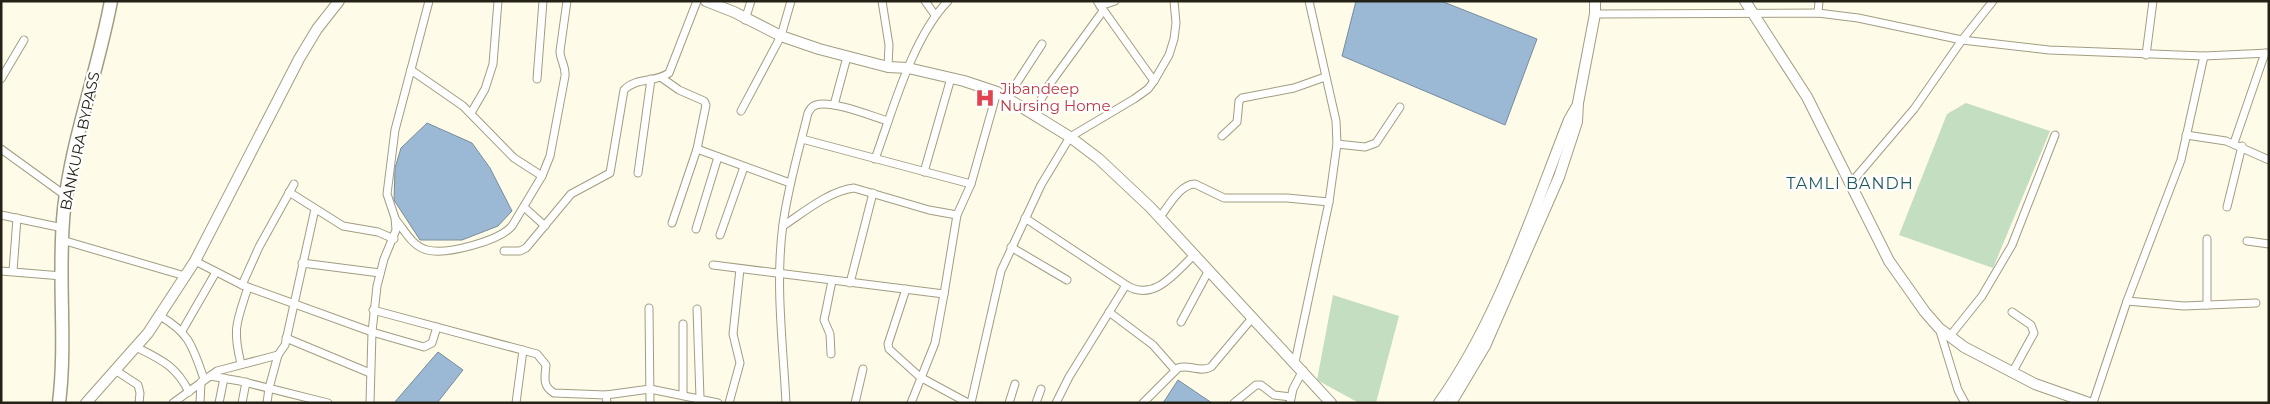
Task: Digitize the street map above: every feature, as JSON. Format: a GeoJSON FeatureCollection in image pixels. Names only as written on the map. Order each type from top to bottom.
{"type":"FeatureCollection","features":[{"type":"Feature","properties":{"kind":"highway","name":"BANKURA BYPASS"},"geometry":{"type":"LineString","coordinates":[[59,403],[62,360],[62,234],[66,196],[111,1]]}},
{"type":"Feature","properties":{"kind":"street"},"geometry":{"type":"LineString","coordinates":[[88,402],[160,316],[195,261],[299,60],[317,29],[339,1]]}},
{"type":"Feature","properties":{"kind":"street"},"geometry":{"type":"LineString","coordinates":[[370,403],[373,310],[384,259],[394,239],[396,230],[395,218],[386,194],[387,183],[398,114],[428,1]]}},
{"type":"Feature","properties":{"kind":"street"},"geometry":{"type":"LineString","coordinates":[[471,113],[485,89],[493,64],[498,1]]}},
{"type":"Feature","properties":{"kind":"street"},"geometry":{"type":"LineString","coordinates":[[537,79],[543,1]]}},
{"type":"Feature","properties":{"kind":"street"},"geometry":{"type":"LineString","coordinates":[[395,218],[412,241],[427,250],[450,250],[507,232],[542,176],[550,156],[565,76],[560,51],[567,1]]}},
{"type":"Feature","properties":{"kind":"street"},"geometry":{"type":"LineString","coordinates":[[504,251],[520,251],[526,248],[571,194],[610,173],[624,90],[634,82],[662,78],[672,68],[697,1]]}},
{"type":"Feature","properties":{"kind":"street"},"geometry":{"type":"LineString","coordinates":[[706,1],[734,12]]}},
{"type":"Feature","properties":{"kind":"street"},"geometry":{"type":"LineString","coordinates":[[723,1],[746,20],[780,36],[847,57],[888,67],[908,68],[951,78],[997,92],[1070,137],[1099,159],[1160,218],[1303,370],[1331,403]]}},
{"type":"Feature","properties":{"kind":"street"},"geometry":{"type":"LineString","coordinates":[[746,20],[751,1]]}},
{"type":"Feature","properties":{"kind":"street"},"geometry":{"type":"LineString","coordinates":[[741,111],[780,36],[791,1]]}},
{"type":"Feature","properties":{"kind":"street"},"geometry":{"type":"LineString","coordinates":[[882,1],[889,44],[888,67]]}},
{"type":"Feature","properties":{"kind":"street"},"geometry":{"type":"LineString","coordinates":[[924,1],[935,15]]}},
{"type":"Feature","properties":{"kind":"street"},"geometry":{"type":"LineString","coordinates":[[875,159],[908,68],[935,15],[948,1]]}},
{"type":"Feature","properties":{"kind":"street"},"geometry":{"type":"LineString","coordinates":[[1033,114],[1049,85],[1100,6],[1115,1]]}},
{"type":"Feature","properties":{"kind":"street"},"geometry":{"type":"LineString","coordinates":[[906,289],[888,344],[892,354],[920,378],[970,403],[1001,271],[1041,185],[1070,137],[1134,99],[1148,89],[1154,81],[1170,55],[1174,39],[1176,23],[1174,1]]}},
{"type":"Feature","properties":{"kind":"street"},"geometry":{"type":"LineString","coordinates":[[1295,362],[1329,202],[1337,144],[1336,121],[1309,1]]}},
{"type":"Feature","properties":{"kind":"street"},"geometry":{"type":"LineString","coordinates":[[1451,403],[1485,346],[1559,177],[1577,122],[1578,103],[1595,14],[1595,1]]}},
{"type":"Feature","properties":{"kind":"street"},"geometry":{"type":"LineString","coordinates":[[1745,1],[1807,97],[1889,261],[1925,312],[1939,328],[1964,347],[2012,373],[2091,403],[2127,301],[2181,160],[2204,56]]}},
{"type":"Feature","properties":{"kind":"street"},"geometry":{"type":"LineString","coordinates":[[1818,13],[1819,1]]}},
{"type":"Feature","properties":{"kind":"street"},"geometry":{"type":"LineString","coordinates":[[1851,183],[1914,109],[1962,40],[1993,1]]}},
{"type":"Feature","properties":{"kind":"street"},"geometry":{"type":"LineString","coordinates":[[2146,55],[2153,1]]}},
{"type":"Feature","properties":{"kind":"street"},"geometry":{"type":"LineString","coordinates":[[1100,6],[1154,81]]}},
{"type":"Feature","properties":{"kind":"street"},"geometry":{"type":"LineString","coordinates":[[1595,14],[1818,13],[1858,18],[1962,40],[2048,50],[2204,56],[2267,53],[2234,143]]}},
{"type":"Feature","properties":{"kind":"street"},"geometry":{"type":"LineString","coordinates":[[1,79],[24,40]]}},
{"type":"Feature","properties":{"kind":"street"},"geometry":{"type":"LineString","coordinates":[[1007,98],[1042,44]]}},
{"type":"Feature","properties":{"kind":"street"},"geometry":{"type":"LineString","coordinates":[[834,105],[847,57]]}},
{"type":"Feature","properties":{"kind":"street"},"geometry":{"type":"LineString","coordinates":[[411,70],[471,113],[514,158],[542,176]]}},
{"type":"Feature","properties":{"kind":"street"},"geometry":{"type":"LineString","coordinates":[[1222,136],[1237,122],[1239,101],[1242,98],[1294,88],[1325,77]]}},
{"type":"Feature","properties":{"kind":"street"},"geometry":{"type":"LineString","coordinates":[[662,78],[679,90],[704,101],[706,105],[697,148],[672,223]]}},
{"type":"Feature","properties":{"kind":"street"},"geometry":{"type":"LineString","coordinates":[[924,172],[951,78]]}},
{"type":"Feature","properties":{"kind":"street"},"geometry":{"type":"LineString","coordinates":[[638,173],[651,79]]}},
{"type":"Feature","properties":{"kind":"street"},"geometry":{"type":"LineString","coordinates":[[911,403],[935,343],[957,215],[971,184],[997,92]]}},
{"type":"Feature","properties":{"kind":"street"},"geometry":{"type":"LineString","coordinates":[[1439,403],[1463,366],[1488,320],[1569,120],[1578,103]]}},
{"type":"Feature","properties":{"kind":"street"},"geometry":{"type":"LineString","coordinates":[[786,403],[780,275],[783,226],[790,183],[808,113],[817,104],[834,105],[888,121]]}},
{"type":"Feature","properties":{"kind":"street"},"geometry":{"type":"LineString","coordinates":[[1337,144],[1365,147],[1376,143],[1400,107]]}},
{"type":"Feature","properties":{"kind":"street"},"geometry":{"type":"LineString","coordinates":[[1950,336],[1999,271],[2012,245],[2055,135]]}},
{"type":"Feature","properties":{"kind":"street"},"geometry":{"type":"LineString","coordinates":[[2186,135],[2234,143],[2269,160]]}},
{"type":"Feature","properties":{"kind":"street"},"geometry":{"type":"LineString","coordinates":[[802,138],[971,184]]}},
{"type":"Feature","properties":{"kind":"street"},"geometry":{"type":"LineString","coordinates":[[2227,207],[2242,146]]}},
{"type":"Feature","properties":{"kind":"street"},"geometry":{"type":"LineString","coordinates":[[697,148],[790,183]]}},
{"type":"Feature","properties":{"kind":"street"},"geometry":{"type":"LineString","coordinates":[[1,149],[66,196]]}},
{"type":"Feature","properties":{"kind":"street"},"geometry":{"type":"LineString","coordinates":[[696,229],[718,156]]}},
{"type":"Feature","properties":{"kind":"street"},"geometry":{"type":"LineString","coordinates":[[720,235],[744,167]]}},
{"type":"Feature","properties":{"kind":"street"},"geometry":{"type":"LineString","coordinates":[[241,364],[235,341],[235,329],[245,286],[259,247],[294,184]]}},
{"type":"Feature","properties":{"kind":"street"},"geometry":{"type":"LineString","coordinates":[[1160,218],[1183,188],[1189,184],[1195,184],[1224,198],[1287,198],[1329,202]]}},
{"type":"Feature","properties":{"kind":"street"},"geometry":{"type":"LineString","coordinates":[[783,226],[846,189],[854,188],[929,210],[957,215]]}},
{"type":"Feature","properties":{"kind":"street"},"geometry":{"type":"LineString","coordinates":[[289,192],[343,226],[378,232],[394,239]]}},
{"type":"Feature","properties":{"kind":"street"},"geometry":{"type":"LineString","coordinates":[[850,283],[873,193]]}},
{"type":"Feature","properties":{"kind":"street"},"geometry":{"type":"LineString","coordinates":[[524,207],[545,226]]}},
{"type":"Feature","properties":{"kind":"street"},"geometry":{"type":"LineString","coordinates":[[267,403],[268,388],[278,355],[286,338],[315,209]]}},
{"type":"Feature","properties":{"kind":"street"},"geometry":{"type":"LineString","coordinates":[[1,214],[185,276]]}},
{"type":"Feature","properties":{"kind":"street"},"geometry":{"type":"LineString","coordinates":[[13,271],[17,218]]}},
{"type":"Feature","properties":{"kind":"street"},"geometry":{"type":"LineString","coordinates":[[1025,218],[1133,290],[1142,291],[1163,285],[1195,254]]}},
{"type":"Feature","properties":{"kind":"street"},"geometry":{"type":"LineString","coordinates":[[2207,239],[2207,305]]}},
{"type":"Feature","properties":{"kind":"street"},"geometry":{"type":"LineString","coordinates":[[2246,241],[2269,244]]}},
{"type":"Feature","properties":{"kind":"street"},"geometry":{"type":"LineString","coordinates":[[1011,247],[1066,280]]}},
{"type":"Feature","properties":{"kind":"street"},"geometry":{"type":"LineString","coordinates":[[195,261],[245,286],[372,332],[424,347],[432,343],[437,327]]}},
{"type":"Feature","properties":{"kind":"street"},"geometry":{"type":"LineString","coordinates":[[302,262],[380,273]]}},
{"type":"Feature","properties":{"kind":"street"},"geometry":{"type":"LineString","coordinates":[[712,265],[944,294]]}},
{"type":"Feature","properties":{"kind":"street"},"geometry":{"type":"LineString","coordinates":[[729,403],[740,369],[733,334],[740,269]]}},
{"type":"Feature","properties":{"kind":"street"},"geometry":{"type":"LineString","coordinates":[[1181,322],[1209,270]]}},
{"type":"Feature","properties":{"kind":"street"},"geometry":{"type":"LineString","coordinates":[[1,271],[62,276]]}},
{"type":"Feature","properties":{"kind":"street"},"geometry":{"type":"LineString","coordinates":[[182,331],[216,272]]}},
{"type":"Feature","properties":{"kind":"street"},"geometry":{"type":"LineString","coordinates":[[830,354],[830,334],[824,320],[832,281]]}},
{"type":"Feature","properties":{"kind":"street"},"geometry":{"type":"LineString","coordinates":[[1056,403],[1069,377],[1126,285]]}},
{"type":"Feature","properties":{"kind":"street"},"geometry":{"type":"LineString","coordinates":[[2127,301],[2184,306],[2256,303]]}},
{"type":"Feature","properties":{"kind":"street"},"geometry":{"type":"LineString","coordinates":[[649,308],[650,403]]}},
{"type":"Feature","properties":{"kind":"street"},"geometry":{"type":"LineString","coordinates":[[698,309],[700,398]]}},
{"type":"Feature","properties":{"kind":"street"},"geometry":{"type":"LineString","coordinates":[[373,310],[537,354],[546,365],[544,383],[554,393],[607,399],[650,389],[683,394],[718,403]]}},
{"type":"Feature","properties":{"kind":"street"},"geometry":{"type":"LineString","coordinates":[[1109,312],[1152,345],[1175,370]]}},
{"type":"Feature","properties":{"kind":"street"},"geometry":{"type":"LineString","coordinates":[[2012,312],[2031,325],[2034,333],[2012,373]]}},
{"type":"Feature","properties":{"kind":"street"},"geometry":{"type":"LineString","coordinates":[[160,316],[177,325],[195,353],[205,379],[200,403]]}},
{"type":"Feature","properties":{"kind":"street"},"geometry":{"type":"LineString","coordinates":[[1143,403],[1175,370],[1182,366],[1207,369],[1211,367],[1253,317]]}},
{"type":"Feature","properties":{"kind":"street"},"geometry":{"type":"LineString","coordinates":[[682,324],[683,394]]}},
{"type":"Feature","properties":{"kind":"street"},"geometry":{"type":"LineString","coordinates":[[1939,328],[1958,390],[1965,403]]}},
{"type":"Feature","properties":{"kind":"street"},"geometry":{"type":"LineString","coordinates":[[286,338],[370,373]]}},
{"type":"Feature","properties":{"kind":"street"},"geometry":{"type":"LineString","coordinates":[[136,347],[168,363],[180,376],[185,397]]}},
{"type":"Feature","properties":{"kind":"street"},"geometry":{"type":"LineString","coordinates":[[516,403],[523,350]]}},
{"type":"Feature","properties":{"kind":"street"},"geometry":{"type":"LineString","coordinates":[[173,403],[185,397],[205,379],[228,367],[278,355]]}},
{"type":"Feature","properties":{"kind":"street"},"geometry":{"type":"LineString","coordinates":[[854,403],[863,369]]}},
{"type":"Feature","properties":{"kind":"street"},"geometry":{"type":"LineString","coordinates":[[116,370],[138,385],[140,393],[139,403]]}},
{"type":"Feature","properties":{"kind":"street"},"geometry":{"type":"LineString","coordinates":[[1234,403],[1256,385],[1260,385],[1274,395],[1291,400],[1296,382],[1303,370]]}},
{"type":"Feature","properties":{"kind":"street"},"geometry":{"type":"LineString","coordinates":[[205,379],[224,378],[246,382],[328,403]]}},
{"type":"Feature","properties":{"kind":"street"},"geometry":{"type":"LineString","coordinates":[[219,403],[224,378]]}},
{"type":"Feature","properties":{"kind":"street"},"geometry":{"type":"LineString","coordinates":[[242,403],[246,382]]}},
{"type":"Feature","properties":{"kind":"street"},"geometry":{"type":"LineString","coordinates":[[1009,403],[1015,384]]}},
{"type":"Feature","properties":{"kind":"street"},"geometry":{"type":"LineString","coordinates":[[1036,403],[1040,389]]}},
{"type":"Feature","properties":{"kind":"street"},"geometry":{"type":"LineString","coordinates":[[291,403],[292,394]]}},
{"type":"Feature","properties":{"kind":"green space"},"geometry":{"type":"Polygon","coordinates":[[[1966,103],[2050,131],[1993,268],[1899,235],[1947,114],[1966,103]]]}},
{"type":"Feature","properties":{"kind":"green space"},"geometry":{"type":"Polygon","coordinates":[[[1333,295],[1399,316],[1376,403],[1359,403],[1317,380],[1333,295]]]}},
{"type":"Feature","properties":{"kind":"water"},"geometry":{"type":"Polygon","coordinates":[[[1356,1],[1441,1],[1537,39],[1505,125],[1342,56],[1356,1]]]}},
{"type":"Feature","properties":{"kind":"water"},"geometry":{"type":"Polygon","coordinates":[[[427,123],[472,143],[490,168],[512,211],[498,226],[462,240],[420,240],[394,200],[395,168],[401,148],[427,123]]]}},
{"type":"Feature","properties":{"kind":"water"},"geometry":{"type":"Polygon","coordinates":[[[438,352],[463,370],[437,403],[394,403],[438,352]]]}},
{"type":"Feature","properties":{"kind":"water"},"geometry":{"type":"Polygon","coordinates":[[[1178,380],[1212,403],[1163,403],[1178,380]]]}},
{"type":"Feature","properties":{"kind":"place","name":"Jibandeep Nursing Home"},"geometry":{"type":"Point","coordinates":[985,98]}},
{"type":"Feature","properties":{"kind":"district","name":"TAMLI BANDH"},"geometry":{"type":"Point","coordinates":[1850,183]}}]}
